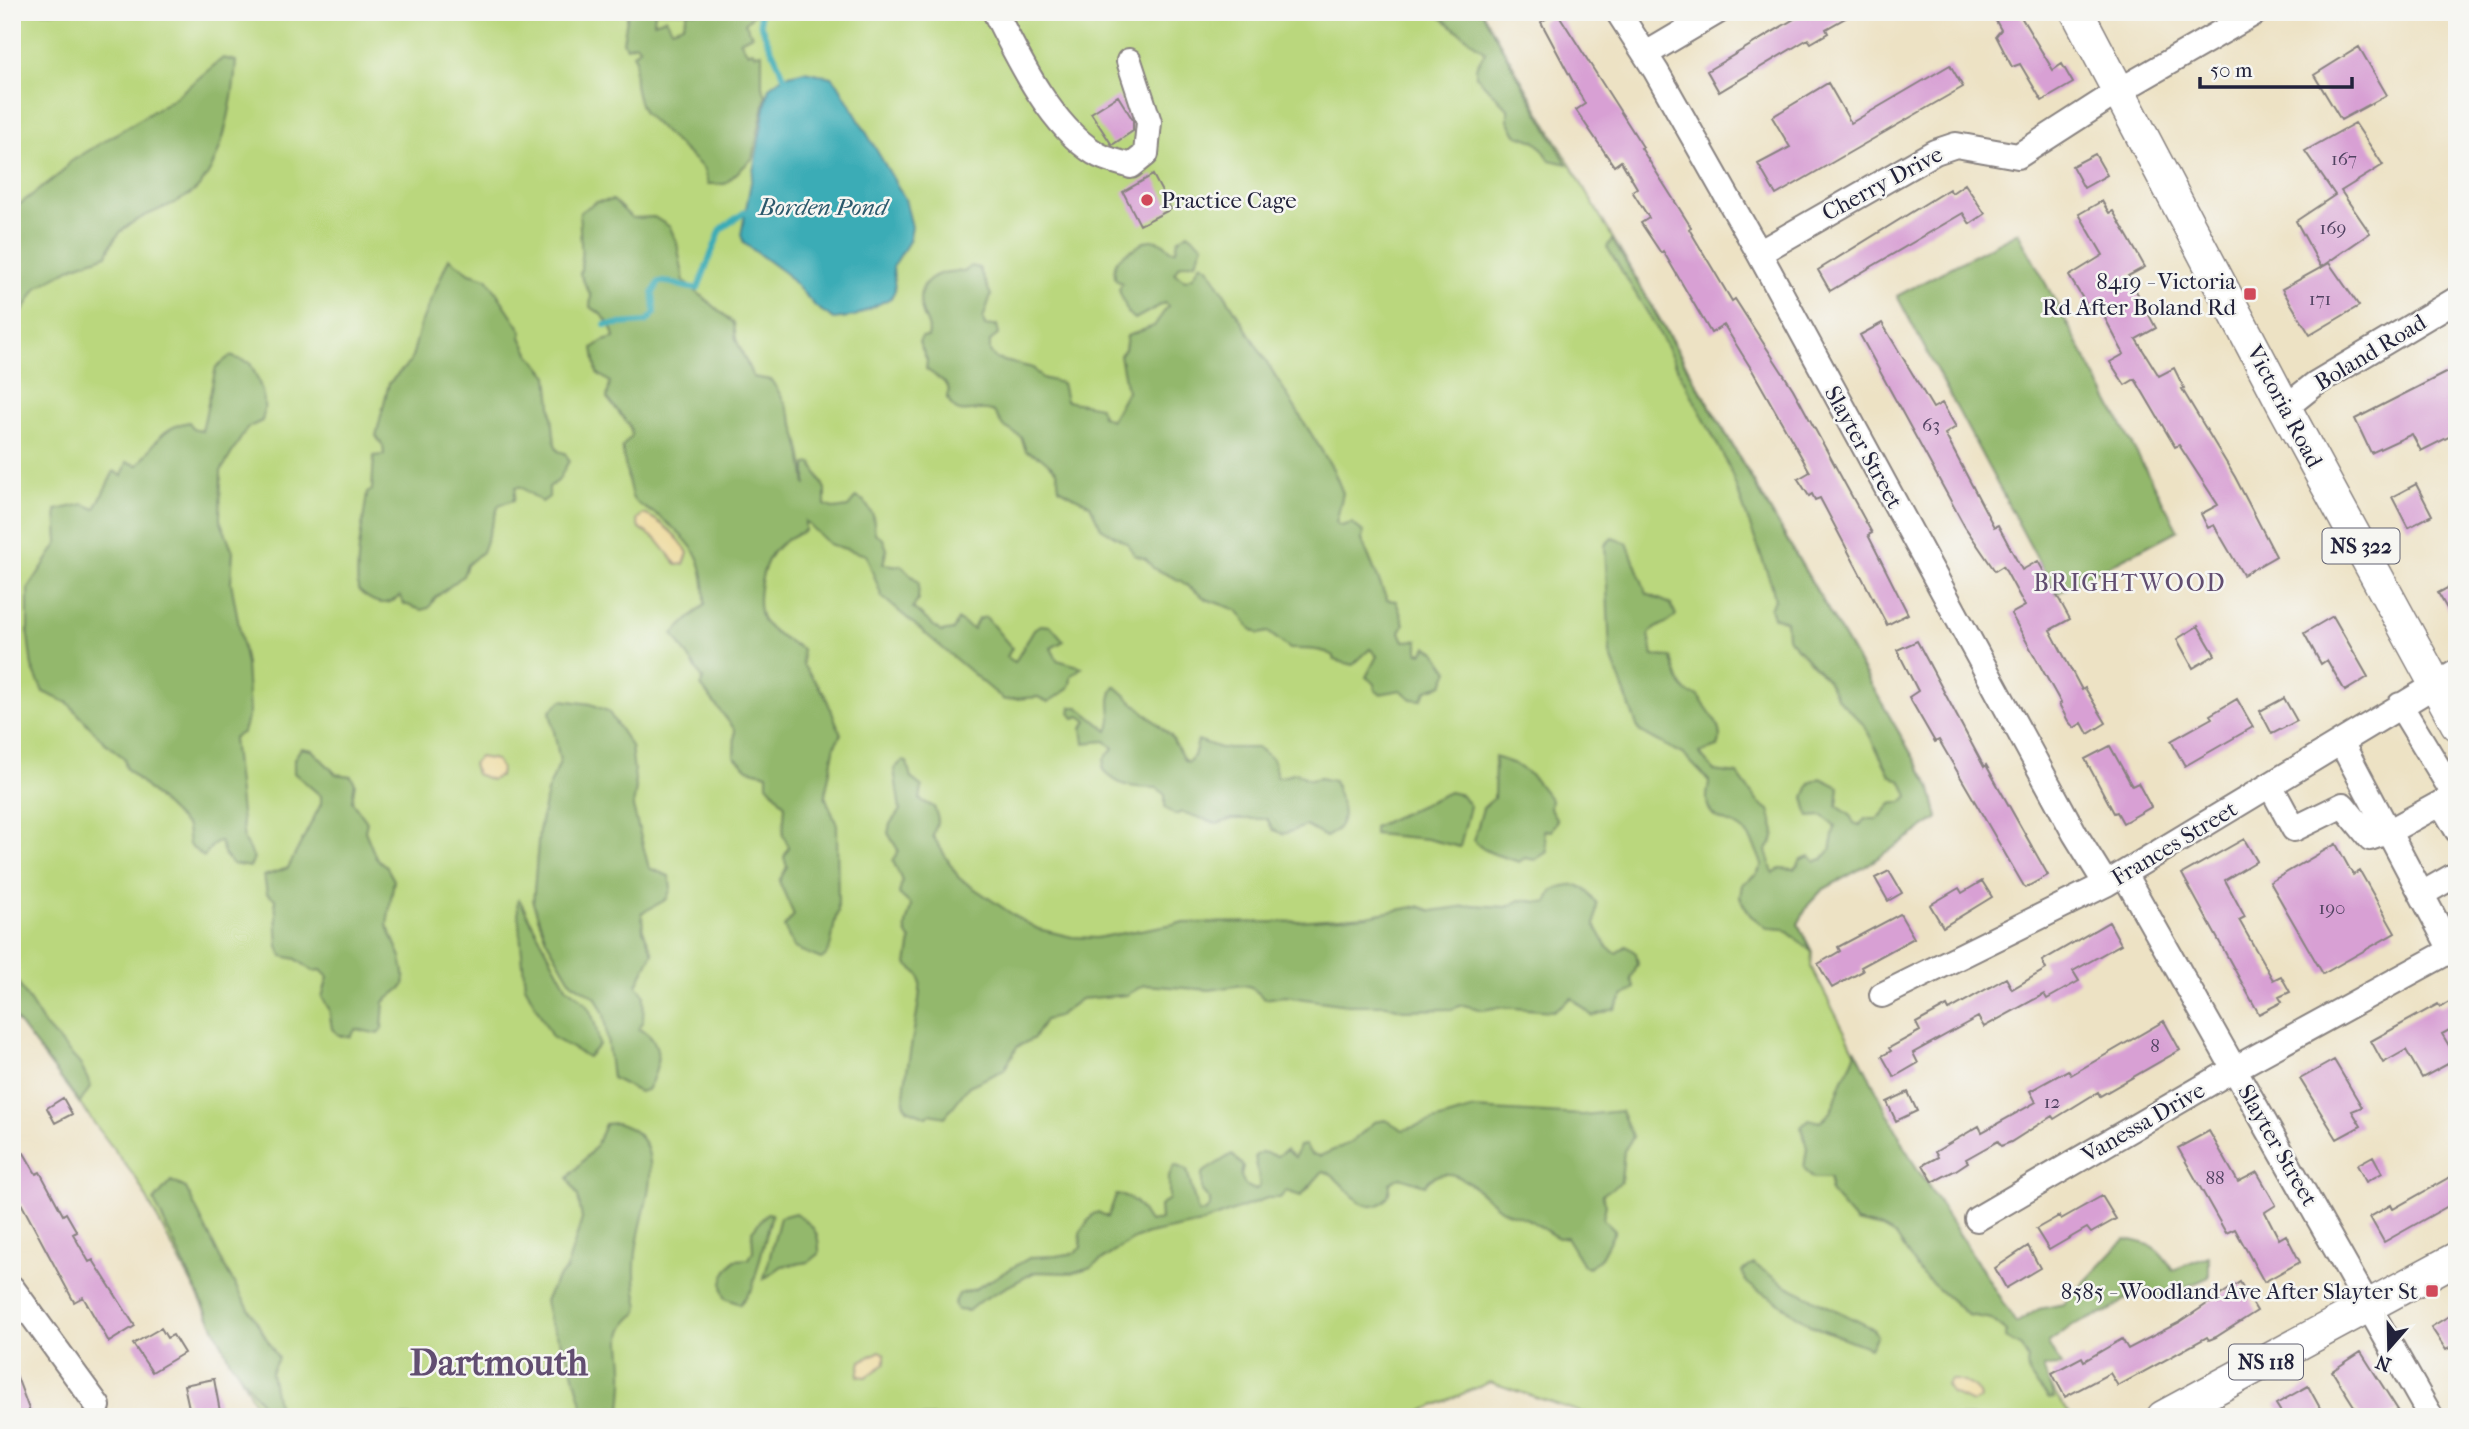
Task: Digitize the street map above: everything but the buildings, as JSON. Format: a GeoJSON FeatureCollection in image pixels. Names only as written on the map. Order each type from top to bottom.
{"type":"FeatureCollection","features":[{"type":"Feature","properties":{"kind":"main road","name":"Victoria Road"},"geometry":{"type":"LineString","coordinates":[[2077,12],[2285,408],[2447,678],[2457,724]]}},
{"type":"Feature","properties":{"kind":"main road","name":"NS 118"},"geometry":{"type":"LineString","coordinates":[[2163,1417],[2457,1258]]}},
{"type":"Feature","properties":{"kind":"street"},"geometry":{"type":"LineString","coordinates":[[995,12],[1020,62],[1061,123],[1096,154],[1131,166],[1146,154],[1149,122],[1129,61]]}},
{"type":"Feature","properties":{"kind":"street","name":"Slayter Street"},"geometry":{"type":"LineString","coordinates":[[1618,12],[1646,54],[1759,253],[2075,834],[2115,879],[2234,1069],[2431,1417]]}},
{"type":"Feature","properties":{"kind":"street"},"geometry":{"type":"LineString","coordinates":[[1646,54],[1717,12]]}},
{"type":"Feature","properties":{"kind":"street","name":"Cherry Drive"},"geometry":{"type":"LineString","coordinates":[[1759,253],[1935,152],[1956,145],[2018,156],[2119,91],[2256,12]]}},
{"type":"Feature","properties":{"kind":"street","name":"Boland Road"},"geometry":{"type":"LineString","coordinates":[[2285,408],[2311,387],[2457,299]]}},
{"type":"Feature","properties":{"kind":"street","name":"Frances Street"},"geometry":{"type":"LineString","coordinates":[[1882,995],[2115,879],[2447,678]]}},
{"type":"Feature","properties":{"kind":"street"},"geometry":{"type":"LineString","coordinates":[[2400,705],[2457,799]]}},
{"type":"Feature","properties":{"kind":"street"},"geometry":{"type":"LineString","coordinates":[[2341,742],[2454,948]]}},
{"type":"Feature","properties":{"kind":"street"},"geometry":{"type":"LineString","coordinates":[[2270,785],[2294,829],[2343,805],[2370,838],[2390,831],[2441,803],[2457,830]]}},
{"type":"Feature","properties":{"kind":"street"},"geometry":{"type":"LineString","coordinates":[[2422,894],[2457,874]]}},
{"type":"Feature","properties":{"kind":"street","name":"Vanessa Drive"},"geometry":{"type":"LineString","coordinates":[[1978,1219],[2234,1069],[2454,948]]}},
{"type":"Feature","properties":{"kind":"street"},"geometry":{"type":"LineString","coordinates":[[12,1288],[98,1406]]}},
{"type":"Feature","properties":{"kind":"green space"},"geometry":{"type":"Polygon","coordinates":[[[12,12],[1482,12],[1930,786],[1938,818],[1864,867],[1822,890],[1808,905],[1798,924],[1812,952],[1811,967],[1911,1159],[1989,1280],[2053,1391],[2072,1417],[1595,1417],[1490,1382],[1408,1417],[262,1417],[137,1180],[12,1014],[12,12]]]}},
{"type":"Feature","properties":{"kind":"green space"},"geometry":{"type":"Polygon","coordinates":[[[628,12],[655,12],[654,22],[666,18],[672,29],[683,25],[688,12],[756,12],[745,23],[752,35],[740,41],[748,53],[752,50],[755,54],[762,53],[762,86],[766,96],[752,159],[725,184],[708,184],[703,168],[644,113],[637,93],[636,59],[633,54],[640,48],[636,44],[627,47],[623,42],[628,12]]]}},
{"type":"Feature","properties":{"kind":"green space"},"geometry":{"type":"Polygon","coordinates":[[[1434,12],[1482,12],[1567,164],[1549,160],[1536,143],[1516,135],[1508,120],[1508,109],[1476,76],[1476,67],[1485,52],[1434,12]]]}},
{"type":"Feature","properties":{"kind":"green space"},"geometry":{"type":"Polygon","coordinates":[[[223,58],[236,61],[233,94],[219,151],[202,182],[192,193],[180,200],[131,223],[121,231],[107,255],[75,266],[37,288],[12,329],[12,210],[61,173],[70,162],[173,99],[223,58]]]}},
{"type":"Feature","properties":{"kind":"green space"},"geometry":{"type":"Polygon","coordinates":[[[613,200],[632,218],[654,217],[670,227],[677,243],[684,281],[734,323],[736,339],[753,377],[771,380],[786,405],[799,444],[806,486],[806,464],[812,463],[825,489],[825,505],[835,509],[848,507],[856,497],[864,501],[873,515],[875,533],[883,539],[887,549],[883,564],[902,566],[919,583],[918,600],[913,608],[941,632],[953,630],[958,620],[973,629],[978,619],[986,617],[1012,648],[1007,657],[1015,662],[1034,629],[1040,625],[1051,626],[1064,641],[1051,648],[1057,660],[1082,667],[1071,676],[1067,689],[1048,702],[1038,697],[1004,700],[882,597],[866,555],[829,544],[805,521],[805,531],[776,548],[763,575],[759,595],[760,613],[770,628],[802,649],[803,665],[825,695],[841,734],[835,745],[825,796],[837,825],[838,912],[829,951],[821,959],[794,948],[784,927],[794,915],[779,881],[787,867],[784,857],[789,847],[783,835],[785,805],[767,784],[767,774],[748,769],[734,756],[735,730],[701,686],[703,679],[673,634],[705,604],[703,576],[696,554],[682,536],[633,499],[622,447],[632,435],[629,425],[607,398],[610,382],[597,373],[593,348],[614,338],[606,320],[590,307],[591,296],[580,274],[580,212],[596,202],[613,200]]]}},
{"type":"Feature","properties":{"kind":"green space"},"geometry":{"type":"Polygon","coordinates":[[[2018,232],[2178,530],[2056,594],[1897,296],[2018,232]]]}},
{"type":"Feature","properties":{"kind":"green space"},"geometry":{"type":"Polygon","coordinates":[[[1188,233],[1203,245],[1196,262],[1181,265],[1174,273],[1185,280],[1193,277],[1201,263],[1208,267],[1333,469],[1343,493],[1336,523],[1341,526],[1352,523],[1363,532],[1362,540],[1387,600],[1396,601],[1404,624],[1400,632],[1404,641],[1418,640],[1418,652],[1422,653],[1427,647],[1435,651],[1449,671],[1443,685],[1427,690],[1421,700],[1411,699],[1401,690],[1380,694],[1375,690],[1375,684],[1366,677],[1377,656],[1370,649],[1353,665],[1334,660],[1334,656],[1324,652],[1290,649],[1268,632],[1259,634],[1251,629],[1237,610],[1206,599],[1181,581],[1153,568],[1146,559],[1134,555],[1128,544],[1101,528],[1090,505],[1059,488],[1057,471],[1041,457],[1026,451],[1021,437],[1003,426],[994,412],[967,412],[956,409],[947,396],[949,390],[944,382],[926,369],[927,360],[919,342],[922,337],[928,337],[929,333],[922,311],[921,291],[930,279],[937,275],[964,272],[971,266],[979,268],[991,295],[983,319],[985,326],[997,325],[999,334],[990,341],[990,351],[996,359],[1033,368],[1042,378],[1062,383],[1066,401],[1100,407],[1102,416],[1111,420],[1127,391],[1120,355],[1125,349],[1127,336],[1154,326],[1168,306],[1164,303],[1135,319],[1128,313],[1119,290],[1122,283],[1116,280],[1116,263],[1122,256],[1148,240],[1158,241],[1171,250],[1176,250],[1178,240],[1188,233]]]}},
{"type":"Feature","properties":{"kind":"green space"},"geometry":{"type":"Polygon","coordinates":[[[1612,239],[1930,786],[1938,818],[1864,867],[1822,890],[1808,905],[1798,924],[1812,952],[1784,929],[1767,928],[1750,915],[1740,897],[1742,884],[1757,874],[1762,865],[1751,840],[1740,828],[1718,819],[1710,811],[1707,797],[1709,781],[1684,755],[1639,731],[1610,654],[1605,545],[1612,538],[1627,543],[1647,594],[1671,604],[1676,615],[1649,634],[1653,656],[1671,657],[1682,686],[1691,694],[1697,695],[1715,720],[1720,733],[1718,747],[1699,753],[1714,771],[1737,774],[1758,802],[1769,810],[1775,832],[1766,851],[1773,873],[1780,868],[1795,869],[1801,859],[1810,856],[1815,861],[1823,859],[1830,850],[1835,826],[1823,816],[1809,817],[1804,797],[1810,783],[1821,778],[1839,787],[1837,806],[1859,826],[1865,819],[1878,819],[1891,804],[1902,802],[1908,796],[1902,782],[1890,775],[1864,725],[1838,699],[1827,680],[1787,637],[1786,621],[1773,617],[1770,608],[1775,600],[1772,586],[1728,465],[1655,325],[1607,247],[1612,239]]]}},
{"type":"Feature","properties":{"kind":"green space"},"geometry":{"type":"Polygon","coordinates":[[[449,258],[470,273],[487,278],[522,331],[521,337],[529,353],[548,376],[555,444],[558,451],[565,453],[569,461],[558,481],[549,487],[549,497],[542,502],[521,487],[516,487],[514,500],[499,505],[482,552],[467,565],[463,576],[435,598],[429,608],[421,610],[404,604],[400,596],[384,603],[368,598],[358,590],[358,554],[367,493],[372,490],[374,456],[384,455],[383,446],[376,436],[389,383],[411,361],[421,323],[449,258]]]}},
{"type":"Feature","properties":{"kind":"green space"},"geometry":{"type":"Polygon","coordinates":[[[230,356],[250,363],[264,399],[262,421],[247,428],[221,471],[220,520],[233,551],[231,582],[246,664],[249,713],[243,732],[233,738],[244,841],[254,858],[250,867],[232,864],[224,854],[220,841],[212,846],[204,857],[189,845],[187,827],[126,768],[124,758],[104,742],[68,703],[43,692],[32,667],[28,636],[28,589],[58,543],[56,510],[84,504],[95,509],[114,471],[122,476],[127,462],[138,465],[164,433],[189,422],[194,429],[202,431],[216,367],[230,356]]]}},
{"type":"Feature","properties":{"kind":"green space"},"geometry":{"type":"Polygon","coordinates":[[[1115,686],[1171,736],[1184,760],[1188,762],[1194,756],[1198,740],[1220,748],[1258,748],[1273,759],[1277,777],[1295,773],[1310,780],[1320,778],[1334,781],[1343,813],[1339,826],[1326,837],[1306,826],[1283,834],[1273,830],[1267,819],[1232,819],[1218,824],[1182,812],[1175,815],[1165,808],[1165,795],[1157,788],[1128,786],[1116,781],[1103,770],[1104,759],[1113,748],[1105,741],[1084,743],[1082,728],[1087,721],[1080,716],[1074,718],[1070,713],[1071,707],[1078,707],[1108,731],[1111,719],[1110,698],[1115,686]]]}},
{"type":"Feature","properties":{"kind":"green space"},"geometry":{"type":"Polygon","coordinates":[[[562,700],[591,704],[608,711],[631,746],[636,788],[633,807],[649,868],[669,876],[671,888],[667,899],[642,913],[643,930],[653,953],[637,985],[644,994],[643,1022],[639,1029],[653,1041],[658,1056],[655,1073],[647,1090],[639,1092],[612,1078],[604,1014],[596,998],[571,982],[546,939],[533,903],[539,831],[547,792],[560,762],[550,711],[562,700]]]}},
{"type":"Feature","properties":{"kind":"green space"},"geometry":{"type":"Polygon","coordinates":[[[301,748],[312,750],[336,774],[351,776],[355,783],[352,801],[367,822],[365,831],[376,858],[386,866],[394,880],[387,925],[401,957],[405,978],[404,986],[384,1002],[382,1029],[378,1034],[356,1029],[350,1037],[340,1036],[332,1029],[329,1009],[322,997],[328,977],[321,970],[313,971],[296,959],[282,956],[278,946],[275,899],[267,894],[264,876],[288,868],[321,804],[321,796],[294,773],[294,759],[301,748]]]}},
{"type":"Feature","properties":{"kind":"green space"},"geometry":{"type":"Polygon","coordinates":[[[1495,757],[1515,764],[1532,776],[1551,800],[1550,808],[1557,820],[1551,831],[1544,830],[1547,852],[1535,860],[1525,858],[1519,862],[1488,851],[1474,840],[1483,808],[1494,798],[1495,757]]]}},
{"type":"Feature","properties":{"kind":"green space"},"geometry":{"type":"Polygon","coordinates":[[[902,761],[907,762],[911,778],[922,787],[920,800],[934,807],[938,819],[933,836],[959,878],[1038,929],[1072,937],[1096,938],[1179,923],[1284,922],[1367,916],[1418,906],[1432,911],[1473,905],[1507,907],[1520,900],[1547,903],[1552,891],[1572,885],[1583,888],[1597,904],[1595,925],[1608,948],[1616,953],[1626,946],[1636,953],[1638,964],[1631,979],[1635,988],[1622,997],[1615,1009],[1592,1016],[1572,998],[1553,1011],[1500,1007],[1483,1010],[1463,1005],[1452,1009],[1403,1010],[1387,1005],[1347,1005],[1284,996],[1265,999],[1251,987],[1243,985],[1210,990],[1144,985],[1127,995],[1081,999],[1057,1017],[1045,1020],[1034,1038],[1017,1047],[1004,1070],[969,1086],[945,1117],[930,1114],[927,1117],[907,1109],[904,1102],[920,983],[919,975],[907,964],[911,940],[906,928],[911,905],[899,894],[902,881],[893,861],[898,850],[888,833],[890,824],[900,810],[894,769],[902,761]]]}},
{"type":"Feature","properties":{"kind":"green space"},"geometry":{"type":"Polygon","coordinates":[[[1449,792],[1462,795],[1470,806],[1460,847],[1427,839],[1374,834],[1374,827],[1449,792]]]}},
{"type":"Feature","properties":{"kind":"green space"},"geometry":{"type":"Polygon","coordinates":[[[519,899],[567,988],[581,999],[590,1012],[599,1045],[588,1057],[552,1037],[525,986],[517,901],[519,899]]]}},
{"type":"Feature","properties":{"kind":"green space"},"geometry":{"type":"Polygon","coordinates":[[[12,973],[45,1026],[80,1064],[91,1086],[80,1103],[12,1014],[12,973]]]}},
{"type":"Feature","properties":{"kind":"green space"},"geometry":{"type":"Polygon","coordinates":[[[1856,1050],[1911,1159],[2016,1323],[2039,1309],[2064,1304],[2125,1239],[2154,1247],[2173,1270],[2209,1256],[2209,1277],[2159,1299],[2144,1286],[2108,1312],[2073,1325],[2048,1343],[2061,1366],[2043,1367],[2054,1398],[2049,1399],[2030,1376],[2028,1359],[2021,1347],[2005,1338],[2007,1332],[1991,1319],[1968,1315],[1922,1275],[1896,1236],[1882,1228],[1856,1222],[1830,1192],[1830,1178],[1813,1178],[1804,1168],[1807,1148],[1801,1127],[1809,1119],[1820,1122],[1830,1112],[1856,1050]]]}},
{"type":"Feature","properties":{"kind":"green space"},"geometry":{"type":"Polygon","coordinates":[[[1474,1109],[1583,1115],[1621,1111],[1633,1137],[1624,1151],[1621,1182],[1602,1195],[1606,1205],[1603,1219],[1615,1231],[1600,1259],[1589,1268],[1583,1265],[1566,1237],[1559,1238],[1531,1221],[1502,1210],[1476,1188],[1456,1176],[1435,1176],[1425,1185],[1400,1177],[1390,1183],[1389,1194],[1384,1201],[1374,1206],[1358,1201],[1330,1174],[1323,1171],[1301,1196],[1286,1191],[1280,1198],[1267,1198],[1201,1223],[1148,1234],[1134,1239],[1091,1267],[1072,1273],[1035,1272],[980,1301],[968,1311],[957,1310],[954,1304],[959,1294],[975,1289],[1031,1257],[1075,1253],[1081,1247],[1080,1233],[1093,1214],[1098,1212],[1108,1217],[1116,1195],[1133,1200],[1149,1222],[1161,1220],[1160,1206],[1169,1199],[1169,1176],[1174,1165],[1187,1170],[1198,1213],[1204,1212],[1210,1207],[1210,1200],[1202,1191],[1202,1173],[1232,1154],[1243,1166],[1241,1176],[1245,1185],[1255,1190],[1260,1186],[1255,1156],[1262,1152],[1277,1156],[1286,1150],[1295,1157],[1299,1146],[1305,1145],[1311,1154],[1320,1156],[1352,1142],[1374,1122],[1386,1120],[1403,1130],[1474,1109]]]}},
{"type":"Feature","properties":{"kind":"green space"},"geometry":{"type":"Polygon","coordinates":[[[616,1123],[634,1131],[645,1144],[650,1160],[650,1178],[635,1259],[639,1307],[622,1331],[623,1379],[620,1417],[581,1417],[582,1405],[570,1360],[550,1322],[545,1301],[556,1280],[566,1270],[582,1219],[578,1196],[568,1178],[596,1146],[605,1124],[616,1123]]]}},
{"type":"Feature","properties":{"kind":"green space"},"geometry":{"type":"Polygon","coordinates":[[[171,1181],[186,1188],[225,1268],[278,1358],[271,1373],[278,1409],[264,1407],[230,1361],[154,1201],[171,1181]]]}},
{"type":"Feature","properties":{"kind":"green space"},"geometry":{"type":"Polygon","coordinates":[[[767,1213],[772,1214],[752,1289],[740,1304],[725,1298],[723,1278],[735,1260],[749,1259],[753,1251],[752,1231],[767,1213]]]}},
{"type":"Feature","properties":{"kind":"green space"},"geometry":{"type":"Polygon","coordinates":[[[795,1213],[806,1221],[817,1235],[819,1254],[809,1262],[782,1266],[764,1279],[780,1217],[795,1213]]]}},
{"type":"Feature","properties":{"kind":"green space"},"geometry":{"type":"Polygon","coordinates":[[[1754,1264],[1783,1284],[1872,1328],[1877,1335],[1870,1348],[1810,1325],[1755,1289],[1745,1281],[1742,1271],[1754,1264]]]}},
{"type":"Feature","properties":{"kind":"sand"},"geometry":{"type":"Polygon","coordinates":[[[644,514],[663,525],[680,541],[688,553],[684,564],[677,565],[657,540],[639,528],[637,519],[644,514]]]}},
{"type":"Feature","properties":{"kind":"sand"},"geometry":{"type":"Polygon","coordinates":[[[479,757],[496,760],[501,769],[500,776],[491,780],[476,774],[473,764],[479,757]]]}},
{"type":"Feature","properties":{"kind":"sand"},"geometry":{"type":"Polygon","coordinates":[[[880,1351],[885,1354],[885,1364],[866,1377],[858,1376],[861,1361],[880,1351]]]}},
{"type":"Feature","properties":{"kind":"sand"},"geometry":{"type":"Polygon","coordinates":[[[1951,1380],[1969,1385],[1977,1391],[1980,1399],[1972,1403],[1951,1393],[1946,1385],[1951,1380]]]}},
{"type":"Feature","properties":{"kind":"water","name":"Borden Pond"},"geometry":{"type":"Polygon","coordinates":[[[805,71],[831,77],[838,84],[905,199],[912,227],[909,241],[893,267],[895,290],[891,298],[855,316],[834,319],[816,307],[786,274],[744,243],[741,235],[769,87],[784,76],[805,71]]]}},
{"type":"Feature","properties":{"kind":"waterway"},"geometry":{"type":"LineString","coordinates":[[759,12],[761,26],[784,76]]}},
{"type":"Feature","properties":{"kind":"waterway"},"geometry":{"type":"LineString","coordinates":[[605,325],[646,322],[655,313],[653,293],[659,282],[698,288],[721,229],[745,212]]}},
{"type":"Feature","properties":{"kind":"place","name":"Practice Cage"},"geometry":{"type":"Point","coordinates":[1147,200]}},
{"type":"Feature","properties":{"kind":"place","name":"8419 - Victoria Rd After Boland Rd"},"geometry":{"type":"Point","coordinates":[2250,294]}},
{"type":"Feature","properties":{"kind":"place","name":"8585 - Woodland Ave After Slayter St"},"geometry":{"type":"Point","coordinates":[2432,1291]}},
{"type":"Feature","properties":{"kind":"district","name":"BRIGHTWOOD"},"geometry":{"type":"Point","coordinates":[2130,583]}},
{"type":"Feature","properties":{"kind":"district","name":"Dartmouth"},"geometry":{"type":"Point","coordinates":[499,1362]}}]}
